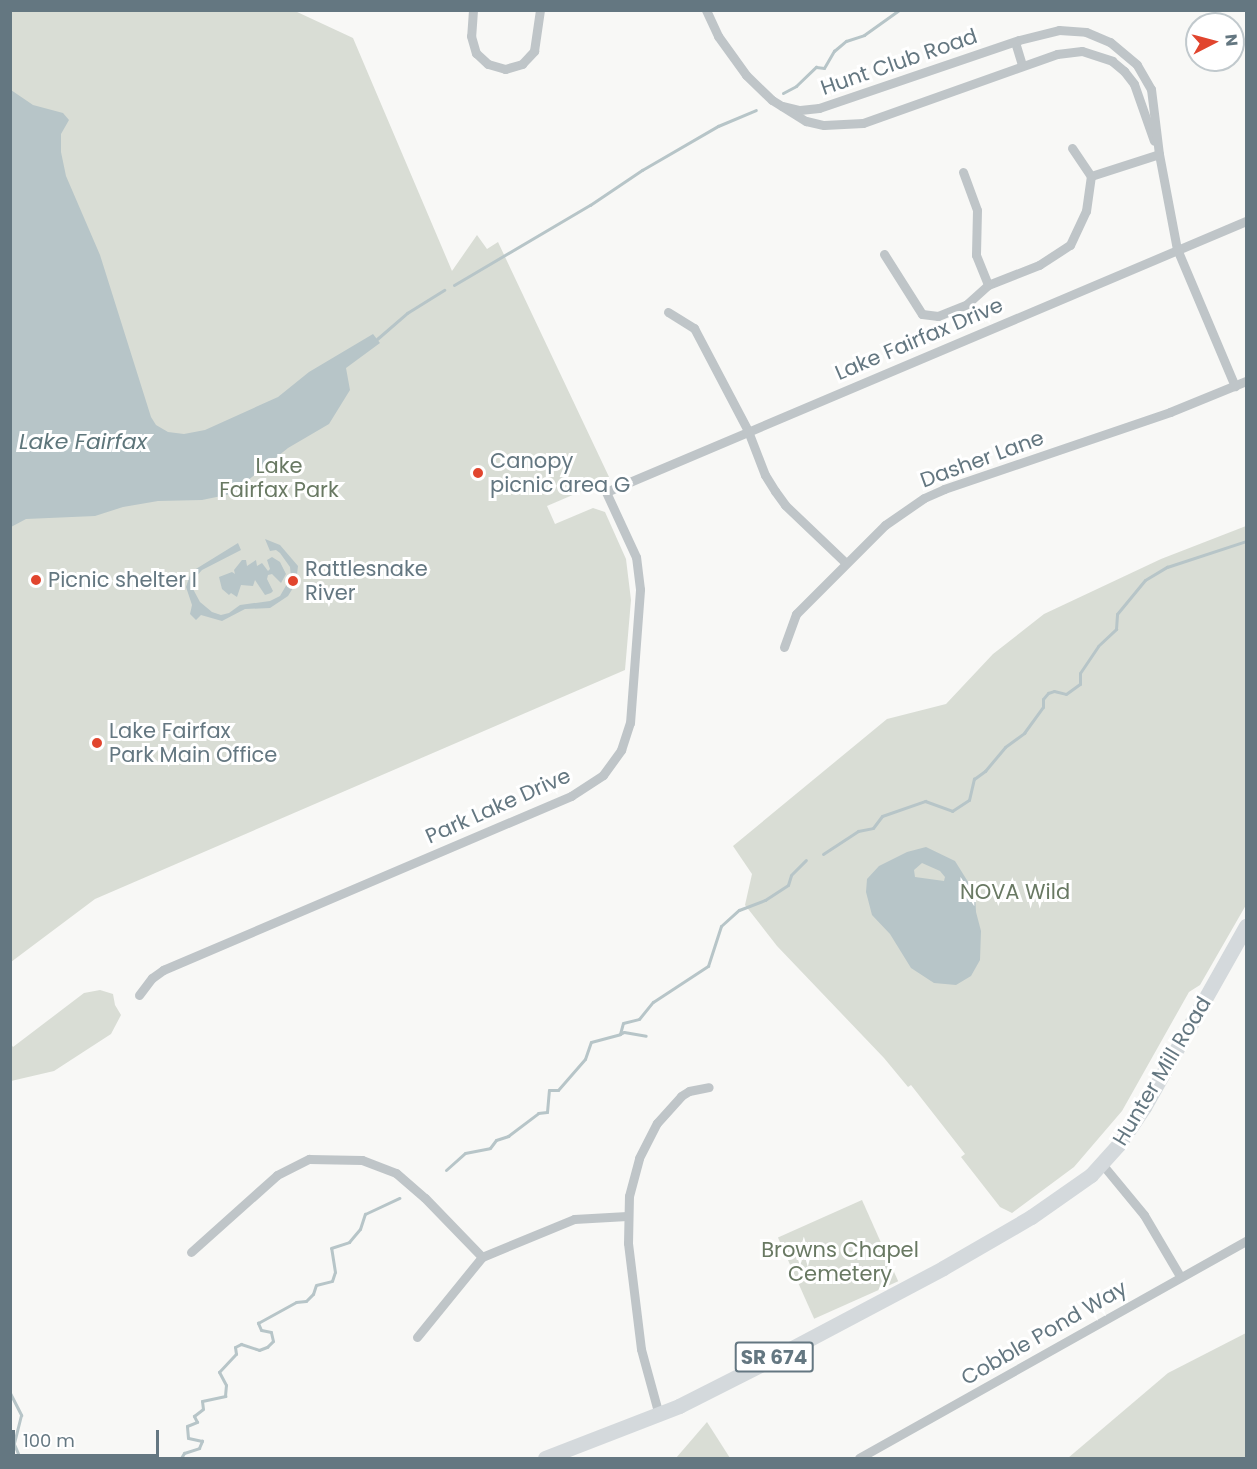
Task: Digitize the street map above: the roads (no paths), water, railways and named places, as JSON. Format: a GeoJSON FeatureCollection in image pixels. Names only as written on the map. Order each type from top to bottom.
{"type":"FeatureCollection","features":[{"type":"Feature","properties":{"kind":"main road","name":"Hunter Mill Road"},"geometry":{"type":"LineString","coordinates":[[545,1458],[659,1415],[943,1268],[1032,1217],[1102,1164],[1144,1107],[1246,926]]}},
{"type":"Feature","properties":{"kind":"street"},"geometry":{"type":"LineString","coordinates":[[473,10],[471,36],[476,53],[488,64],[505,69],[522,64],[534,51],[540,10]]}},
{"type":"Feature","properties":{"kind":"street","name":"Hunt Club Road"},"geometry":{"type":"LineString","coordinates":[[706,10],[718,36],[746,75],[782,106],[800,118],[824,125],[862,123],[1022,65],[1071,51],[1092,53],[1112,61],[1134,84],[1159,154]]}},
{"type":"Feature","properties":{"kind":"street","name":"Hunt Club Road"},"geometry":{"type":"LineString","coordinates":[[782,106],[800,110],[819,108],[1015,42],[1059,30],[1075,30],[1096,36],[1124,52],[1137,65],[1151,89],[1159,154],[1177,249],[1235,386]]}},
{"type":"Feature","properties":{"kind":"street"},"geometry":{"type":"LineString","coordinates":[[1015,42],[1022,65]]}},
{"type":"Feature","properties":{"kind":"street"},"geometry":{"type":"LineString","coordinates":[[884,254],[921,314],[938,316],[967,304],[988,285],[1039,265],[1070,245],[1086,211],[1091,176],[1072,148]]}},
{"type":"Feature","properties":{"kind":"street"},"geometry":{"type":"LineString","coordinates":[[1091,176],[1159,154]]}},
{"type":"Feature","properties":{"kind":"street"},"geometry":{"type":"LineString","coordinates":[[963,172],[977,210],[976,255],[988,285]]}},
{"type":"Feature","properties":{"kind":"street","name":"Lake Fairfax Drive"},"geometry":{"type":"LineString","coordinates":[[606,492],[1246,221]]}},
{"type":"Feature","properties":{"kind":"street"},"geometry":{"type":"LineString","coordinates":[[669,312],[694,328],[748,431],[774,491],[785,505],[846,563]]}},
{"type":"Feature","properties":{"kind":"street","name":"Dasher Lane"},"geometry":{"type":"LineString","coordinates":[[784,647],[796,614],[885,525],[904,510],[944,489],[1170,412],[1246,381]]}},
{"type":"Feature","properties":{"kind":"street","name":"Park Lake Drive"},"geometry":{"type":"LineString","coordinates":[[139,994],[152,978],[163,970],[571,796],[603,774],[621,750],[630,723],[640,589],[636,557],[606,492]]}},
{"type":"Feature","properties":{"kind":"street"},"geometry":{"type":"LineString","coordinates":[[659,1415],[641,1350],[628,1243],[627,1216],[633,1177],[647,1140],[657,1123],[681,1096],[689,1091],[709,1087]]}},
{"type":"Feature","properties":{"kind":"street"},"geometry":{"type":"LineString","coordinates":[[191,1252],[277,1174],[309,1159],[363,1160],[396,1173],[482,1257]]}},
{"type":"Feature","properties":{"kind":"street"},"geometry":{"type":"LineString","coordinates":[[1102,1164],[1144,1215],[1180,1276]]}},
{"type":"Feature","properties":{"kind":"street"},"geometry":{"type":"LineString","coordinates":[[417,1337],[482,1257],[574,1219],[627,1216]]}},
{"type":"Feature","properties":{"kind":"street","name":"Cobble Pond Way"},"geometry":{"type":"LineString","coordinates":[[860,1458],[1180,1276],[1246,1241]]}},
{"type":"Feature","properties":{"kind":"water","name":"Lake Fairfax"},"geometry":{"type":"Polygon","coordinates":[[[11,90],[33,105],[63,113],[69,120],[61,134],[61,152],[66,176],[100,255],[151,417],[156,425],[168,432],[184,434],[205,430],[278,397],[309,372],[373,334],[380,343],[346,368],[350,390],[329,424],[288,448],[231,494],[202,500],[158,501],[123,507],[95,516],[26,519],[11,527],[11,90]]]}},
{"type":"Feature","properties":{"kind":"water","name":"Rattlesnake River"},"geometry":{"type":"Polygon","coordinates":[[[265,539],[280,545],[298,566],[296,583],[288,596],[270,608],[245,609],[222,621],[201,615],[196,620],[190,614],[192,605],[186,587],[191,572],[238,543],[241,550],[202,570],[194,579],[193,589],[200,602],[212,612],[221,615],[229,613],[240,605],[270,601],[280,596],[291,577],[290,567],[280,553],[276,550],[270,551],[265,539]]]}},
{"type":"Feature","properties":{"kind":"water"},"geometry":{"type":"Polygon","coordinates":[[[272,557],[280,562],[286,574],[281,583],[272,574],[268,575],[267,579],[273,591],[271,593],[265,595],[255,580],[253,586],[241,585],[237,597],[231,593],[229,595],[222,589],[219,577],[232,572],[235,574],[234,570],[242,560],[246,560],[247,566],[256,560],[257,566],[262,563],[268,571],[270,569],[267,560],[272,557]]]}},
{"type":"Feature","properties":{"kind":"water"},"geometry":{"type":"Polygon","coordinates":[[[926,847],[955,861],[975,893],[976,912],[981,931],[980,960],[971,976],[956,985],[934,983],[911,968],[890,934],[872,915],[866,892],[867,879],[879,866],[907,852],[926,847]],[[922,863],[914,870],[915,877],[944,881],[945,877],[940,871],[922,863]]]}},
{"type":"Feature","properties":{"kind":"waterway"},"geometry":{"type":"LineString","coordinates":[[783,93],[796,86],[816,67],[824,68],[834,51],[846,41],[864,35],[899,10]]}},
{"type":"Feature","properties":{"kind":"waterway"},"geometry":{"type":"LineString","coordinates":[[454,285],[590,205],[642,170],[718,126],[756,110]]}},
{"type":"Feature","properties":{"kind":"waterway"},"geometry":{"type":"LineString","coordinates":[[377,339],[407,313],[444,290]]}},
{"type":"Feature","properties":{"kind":"waterway"},"geometry":{"type":"LineString","coordinates":[[823,854],[858,831],[873,828],[882,816],[925,801],[952,811],[969,800],[974,779],[985,771],[1005,747],[1024,733],[1043,707],[1043,699],[1048,693],[1054,691],[1066,694],[1080,684],[1080,673],[1098,646],[1116,629],[1117,614],[1145,580],[1167,567],[1246,541]]}},
{"type":"Feature","properties":{"kind":"waterway"},"geometry":{"type":"LineString","coordinates":[[446,1170],[465,1153],[490,1148],[496,1140],[508,1136],[538,1113],[547,1112],[549,1090],[558,1090],[585,1059],[591,1042],[620,1034],[623,1023],[639,1019],[653,1002],[708,966],[721,926],[739,910],[765,900],[788,885],[791,875],[806,860]]}},
{"type":"Feature","properties":{"kind":"waterway"},"geometry":{"type":"LineString","coordinates":[[620,1034],[624,1032],[646,1036]]}},
{"type":"Feature","properties":{"kind":"waterway"},"geometry":{"type":"LineString","coordinates":[[181,1458],[184,1453],[199,1448],[202,1441],[188,1438],[187,1426],[197,1422],[194,1416],[203,1409],[202,1401],[225,1396],[226,1385],[219,1372],[236,1354],[235,1347],[241,1344],[259,1350],[267,1347],[273,1341],[271,1332],[261,1330],[258,1323],[296,1302],[306,1301],[313,1294],[316,1285],[332,1281],[335,1272],[331,1248],[349,1242],[360,1229],[365,1214],[399,1198]]}},
{"type":"Feature","properties":{"kind":"waterway"},"geometry":{"type":"LineString","coordinates":[[10,1393],[21,1415],[14,1444],[20,1458]]}},
{"type":"Feature","properties":{"kind":"place","name":"Canopy picnic area G"},"geometry":{"type":"Point","coordinates":[478,473]}},
{"type":"Feature","properties":{"kind":"place","name":"Picnic shelter I"},"geometry":{"type":"Point","coordinates":[36,580]}},
{"type":"Feature","properties":{"kind":"place","name":"Rattlesnake River"},"geometry":{"type":"Point","coordinates":[293,581]}},
{"type":"Feature","properties":{"kind":"place","name":"Lake Fairfax Park Main Office"},"geometry":{"type":"Point","coordinates":[97,743]}},
{"type":"Feature","properties":{"kind":"park label","name":"Lake Fairfax Park"},"geometry":{"type":"Point","coordinates":[279,478]}},
{"type":"Feature","properties":{"kind":"park label","name":"NOVA Wild"},"geometry":{"type":"Point","coordinates":[1015,892]}},
{"type":"Feature","properties":{"kind":"park label","name":"Browns Chapel Cemetery"},"geometry":{"type":"Point","coordinates":[840,1262]}}]}
